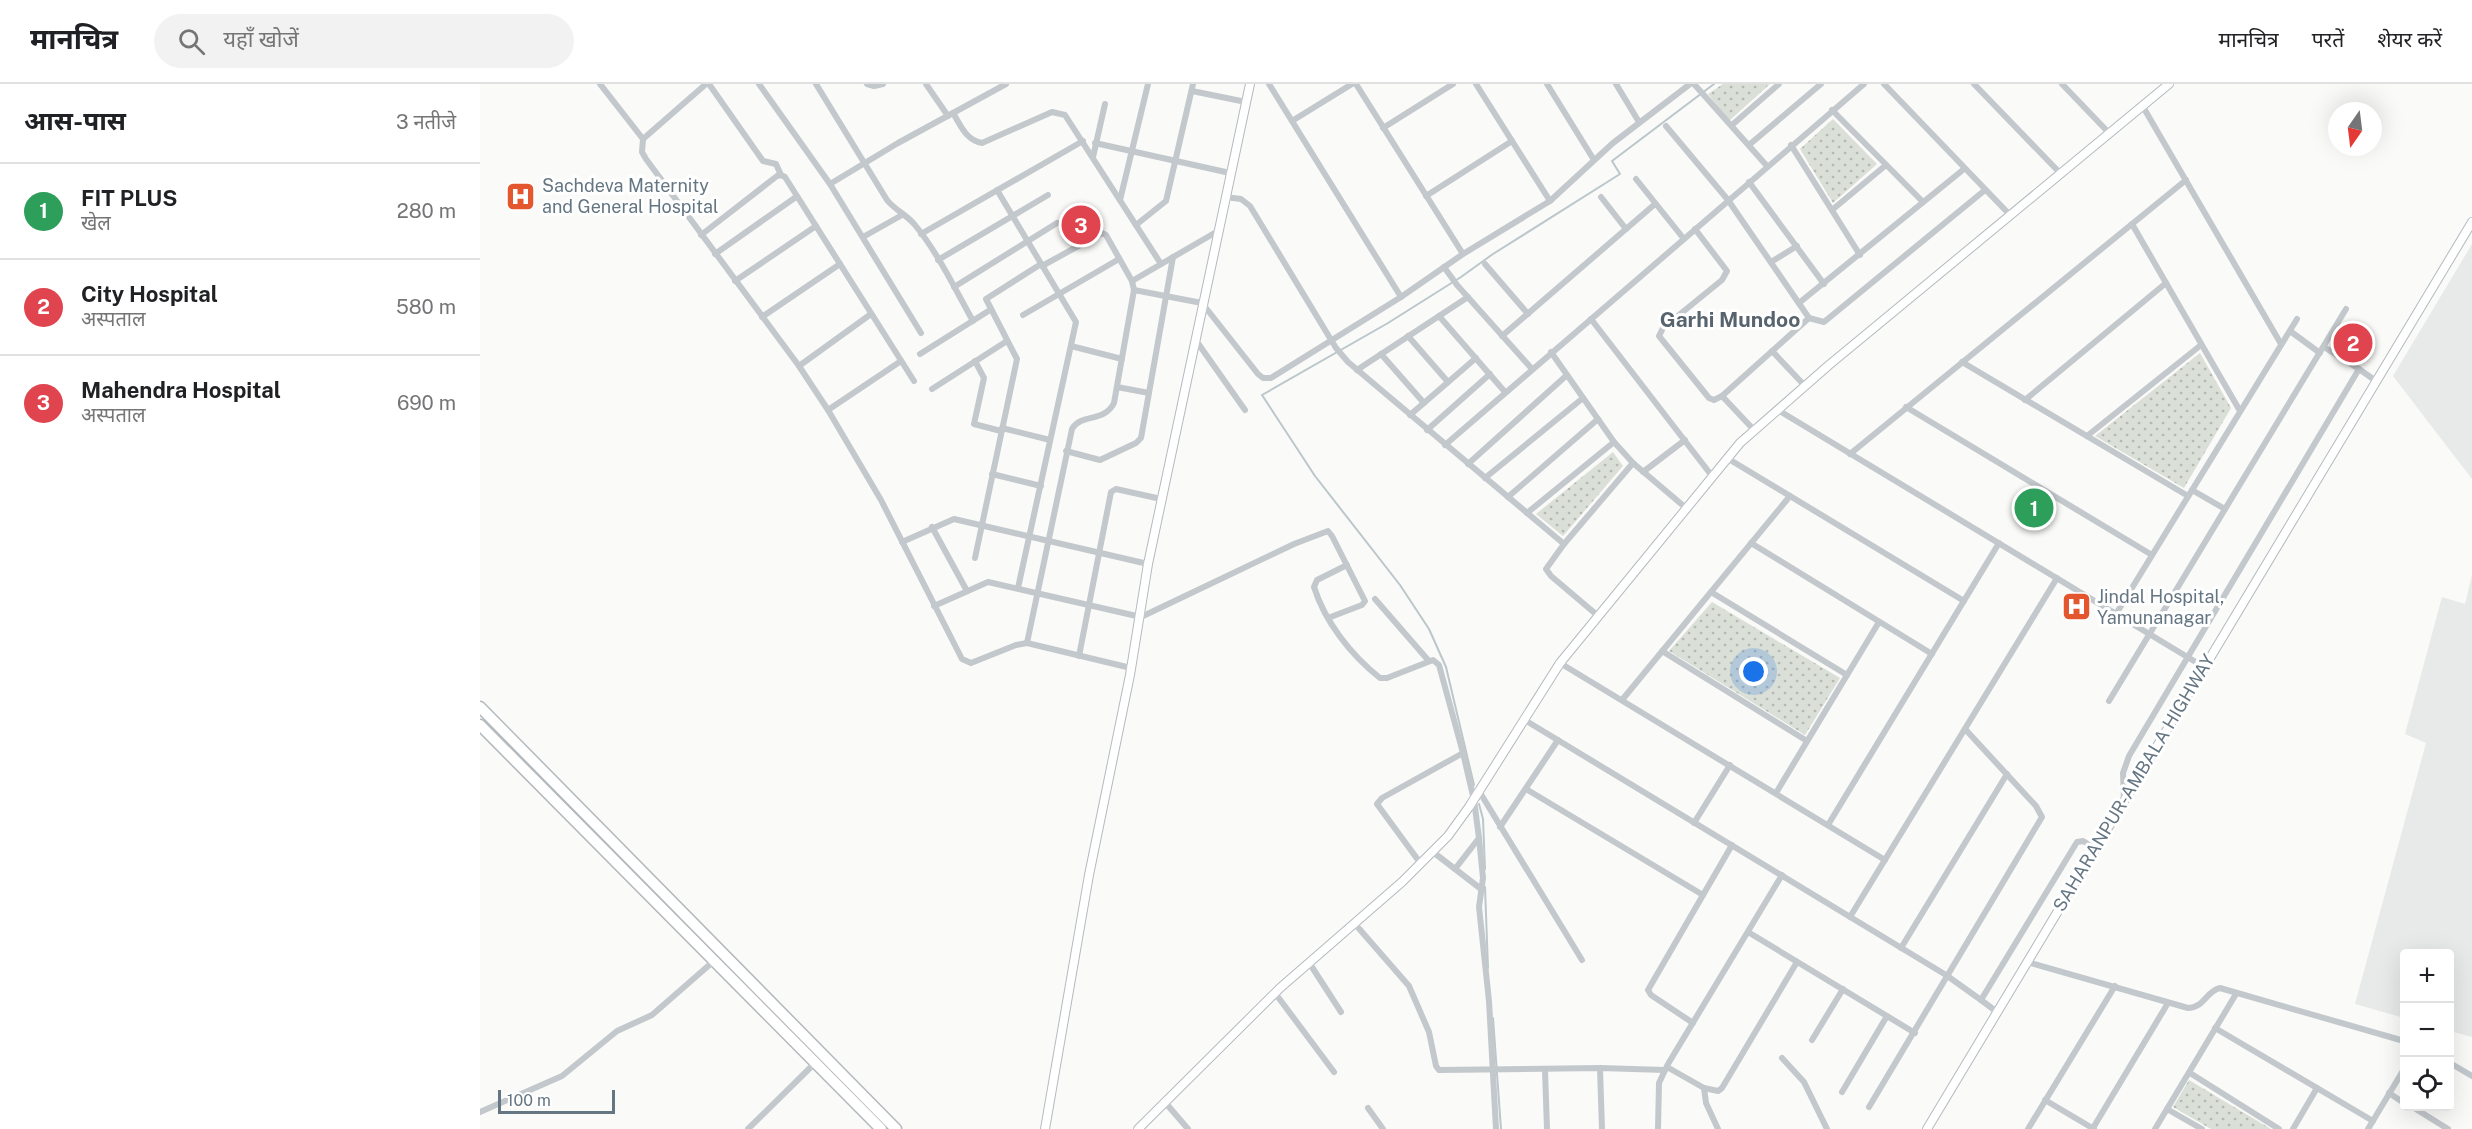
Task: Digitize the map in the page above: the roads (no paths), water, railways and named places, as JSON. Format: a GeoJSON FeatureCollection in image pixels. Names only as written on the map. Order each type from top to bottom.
{"type":"FeatureCollection","features":[{"type":"Feature","properties":{"kind":"highway"},"geometry":{"type":"LineString","coordinates":[[480,707],[896,1129]]}},
{"type":"Feature","properties":{"kind":"highway"},"geometry":{"type":"LineString","coordinates":[[480,725],[881,1129]]}},
{"type":"Feature","properties":{"kind":"street"},"geometry":{"type":"LineString","coordinates":[[600,84],[644,140]]}},
{"type":"Feature","properties":{"kind":"street"},"geometry":{"type":"LineString","coordinates":[[914,381],[785,177],[781,175],[774,162],[763,161],[708,84],[644,140],[642,152],[646,159],[799,366],[828,410],[881,500],[962,659],[966,663],[971,663],[1016,645],[1027,643],[1131,668]]}},
{"type":"Feature","properties":{"kind":"street"},"geometry":{"type":"LineString","coordinates":[[759,84],[830,184],[921,333]]}},
{"type":"Feature","properties":{"kind":"street"},"geometry":{"type":"LineString","coordinates":[[816,84],[887,200],[914,224],[954,286],[973,321]]}},
{"type":"Feature","properties":{"kind":"street"},"geometry":{"type":"LineString","coordinates":[[867,84],[874,86],[883,84]]}},
{"type":"Feature","properties":{"kind":"street"},"geometry":{"type":"LineString","coordinates":[[926,84],[967,136],[982,143],[1052,112],[1065,115],[1161,264]]}},
{"type":"Feature","properties":{"kind":"street"},"geometry":{"type":"LineString","coordinates":[[830,184],[1006,84]]}},
{"type":"Feature","properties":{"kind":"street"},"geometry":{"type":"LineString","coordinates":[[1120,200],[1148,84]]}},
{"type":"Feature","properties":{"kind":"street"},"geometry":{"type":"LineString","coordinates":[[1045,1129],[1089,875],[1141,617],[1148,564],[1250,84]]}},
{"type":"Feature","properties":{"kind":"street"},"geometry":{"type":"LineString","coordinates":[[1269,84],[1401,297]]}},
{"type":"Feature","properties":{"kind":"street"},"geometry":{"type":"LineString","coordinates":[[1292,121],[1354,84],[1463,254]]}},
{"type":"Feature","properties":{"kind":"street"},"geometry":{"type":"LineString","coordinates":[[1383,128],[1453,84]]}},
{"type":"Feature","properties":{"kind":"street"},"geometry":{"type":"LineString","coordinates":[[1476,84],[1550,201]]}},
{"type":"Feature","properties":{"kind":"street"},"geometry":{"type":"LineString","coordinates":[[1546,84],[1594,160]]}},
{"type":"Feature","properties":{"kind":"street"},"geometry":{"type":"LineString","coordinates":[[1616,84],[1640,122]]}},
{"type":"Feature","properties":{"kind":"street"},"geometry":{"type":"LineString","coordinates":[[1134,290],[1202,303],[1263,378],[1271,378],[1331,338],[1401,297],[1463,254],[1550,201],[1640,122],[1692,84],[1732,125],[1767,166]]}},
{"type":"Feature","properties":{"kind":"street"},"geometry":{"type":"LineString","coordinates":[[1732,125],[1779,84]]}},
{"type":"Feature","properties":{"kind":"street"},"geometry":{"type":"LineString","coordinates":[[1749,145],[1821,84]]}},
{"type":"Feature","properties":{"kind":"street"},"geometry":{"type":"LineString","coordinates":[[1884,84],[2010,215]]}},
{"type":"Feature","properties":{"kind":"street"},"geometry":{"type":"LineString","coordinates":[[1974,84],[2060,173]]}},
{"type":"Feature","properties":{"kind":"street"},"geometry":{"type":"LineString","coordinates":[[2062,84],[2109,132]]}},
{"type":"Feature","properties":{"kind":"street"},"geometry":{"type":"LineString","coordinates":[[1138,1129],[1275,993],[1421,864],[1458,824],[1523,718],[1560,663],[1712,476],[1754,430],[2169,84]]}},
{"type":"Feature","properties":{"kind":"street"},"geometry":{"type":"LineString","coordinates":[[1445,445],[1862,85]]}},
{"type":"Feature","properties":{"kind":"street"},"geometry":{"type":"LineString","coordinates":[[1136,225],[1166,201],[1192,88],[1246,102]]}},
{"type":"Feature","properties":{"kind":"street"},"geometry":{"type":"LineString","coordinates":[[1093,157],[1105,104]]}},
{"type":"Feature","properties":{"kind":"street"},"geometry":{"type":"LineString","coordinates":[[2142,105],[2281,344]]}},
{"type":"Feature","properties":{"kind":"street"},"geometry":{"type":"LineString","coordinates":[[1832,110],[1923,202]]}},
{"type":"Feature","properties":{"kind":"street"},"geometry":{"type":"LineString","coordinates":[[1666,126],[1728,200],[1809,318],[1824,322],[1984,190]]}},
{"type":"Feature","properties":{"kind":"street"},"geometry":{"type":"LineString","coordinates":[[921,234],[1083,141]]}},
{"type":"Feature","properties":{"kind":"street"},"geometry":{"type":"LineString","coordinates":[[1426,196],[1512,141]]}},
{"type":"Feature","properties":{"kind":"street"},"geometry":{"type":"LineString","coordinates":[[1095,143],[1230,173]]}},
{"type":"Feature","properties":{"kind":"street"},"geometry":{"type":"LineString","coordinates":[[1791,145],[1860,255]]}},
{"type":"Feature","properties":{"kind":"street"},"geometry":{"type":"LineString","coordinates":[[1832,210],[1886,165]]}},
{"type":"Feature","properties":{"kind":"street"},"geometry":{"type":"LineString","coordinates":[[1799,303],[1964,169]]}},
{"type":"Feature","properties":{"kind":"street"},"geometry":{"type":"LineString","coordinates":[[700,235],[781,175]]}},
{"type":"Feature","properties":{"kind":"street"},"geometry":{"type":"LineString","coordinates":[[1636,179],[1684,238]]}},
{"type":"Feature","properties":{"kind":"street"},"geometry":{"type":"LineString","coordinates":[[1850,454],[2186,180]]}},
{"type":"Feature","properties":{"kind":"street"},"geometry":{"type":"LineString","coordinates":[[1749,182],[1824,284]]}},
{"type":"Feature","properties":{"kind":"street"},"geometry":{"type":"LineString","coordinates":[[997,190],[1076,322],[1018,588]]}},
{"type":"Feature","properties":{"kind":"street"},"geometry":{"type":"LineString","coordinates":[[938,260],[1048,195]]}},
{"type":"Feature","properties":{"kind":"street"},"geometry":{"type":"LineString","coordinates":[[715,254],[796,197]]}},
{"type":"Feature","properties":{"kind":"street"},"geometry":{"type":"LineString","coordinates":[[1225,197],[1241,199],[1250,206],[1341,354],[1445,445],[1564,544]]}},
{"type":"Feature","properties":{"kind":"street"},"geometry":{"type":"LineString","coordinates":[[1601,197],[1626,229]]}},
{"type":"Feature","properties":{"kind":"street"},"geometry":{"type":"LineString","coordinates":[[1502,336],[1655,204]]}},
{"type":"Feature","properties":{"kind":"street"},"geometry":{"type":"LineString","coordinates":[[863,237],[902,215]]}},
{"type":"Feature","properties":{"kind":"street","name":"SAHARANPUR-AMBALA HIGHWAY"},"geometry":{"type":"LineString","coordinates":[[1929,1129],[2472,222]]}},
{"type":"Feature","properties":{"kind":"street"},"geometry":{"type":"LineString","coordinates":[[954,286],[1057,223]]}},
{"type":"Feature","properties":{"kind":"street"},"geometry":{"type":"LineString","coordinates":[[2132,224],[2240,411]]}},
{"type":"Feature","properties":{"kind":"street"},"geometry":{"type":"LineString","coordinates":[[735,281],[816,226]]}},
{"type":"Feature","properties":{"kind":"street"},"geometry":{"type":"LineString","coordinates":[[1695,229],[1727,271],[1722,279],[1663,328],[1659,336],[1709,398],[1714,400],[1722,396],[1809,318]]}},
{"type":"Feature","properties":{"kind":"street"},"geometry":{"type":"LineString","coordinates":[[1132,281],[1218,231]]}},
{"type":"Feature","properties":{"kind":"street"},"geometry":{"type":"LineString","coordinates":[[975,558],[1016,368],[1015,354],[986,302],[987,297],[1102,233],[1106,235],[1132,281],[1134,290],[1117,387],[1111,410],[1074,424],[1066,451],[1027,643]]}},
{"type":"Feature","properties":{"kind":"street"},"geometry":{"type":"LineString","coordinates":[[1771,262],[1797,246]]}},
{"type":"Feature","properties":{"kind":"street"},"geometry":{"type":"LineString","coordinates":[[1066,451],[1100,460],[1136,443],[1141,438],[1173,257]]}},
{"type":"Feature","properties":{"kind":"street"},"geometry":{"type":"LineString","coordinates":[[1023,315],[1119,259]]}},
{"type":"Feature","properties":{"kind":"street"},"geometry":{"type":"LineString","coordinates":[[762,317],[840,264]]}},
{"type":"Feature","properties":{"kind":"street"},"geometry":{"type":"LineString","coordinates":[[1485,264],[1528,314]]}},
{"type":"Feature","properties":{"kind":"street"},"geometry":{"type":"LineString","coordinates":[[1444,267],[1457,285],[1532,369]]}},
{"type":"Feature","properties":{"kind":"street"},"geometry":{"type":"LineString","coordinates":[[2025,400],[2166,283]]}},
{"type":"Feature","properties":{"kind":"street"},"geometry":{"type":"LineString","coordinates":[[1357,370],[1468,297]]}},
{"type":"Feature","properties":{"kind":"street"},"geometry":{"type":"LineString","coordinates":[[2109,701],[2346,309]]}},
{"type":"Feature","properties":{"kind":"street"},"geometry":{"type":"LineString","coordinates":[[920,354],[990,310]]}},
{"type":"Feature","properties":{"kind":"street"},"geometry":{"type":"LineString","coordinates":[[799,366],[871,314]]}},
{"type":"Feature","properties":{"kind":"street"},"geometry":{"type":"LineString","coordinates":[[1439,316],[1505,392]]}},
{"type":"Feature","properties":{"kind":"street"},"geometry":{"type":"LineString","coordinates":[[1591,319],[1712,476]]}},
{"type":"Feature","properties":{"kind":"street"},"geometry":{"type":"LineString","coordinates":[[2116,614],[2297,320]]}},
{"type":"Feature","properties":{"kind":"street"},"geometry":{"type":"LineString","coordinates":[[2290,331],[2359,369],[2376,381]]}},
{"type":"Feature","properties":{"kind":"street"},"geometry":{"type":"LineString","coordinates":[[1408,336],[1448,382]]}},
{"type":"Feature","properties":{"kind":"street"},"geometry":{"type":"LineString","coordinates":[[1194,339],[1245,410]]}},
{"type":"Feature","properties":{"kind":"street"},"geometry":{"type":"LineString","coordinates":[[932,389],[1007,341]]}},
{"type":"Feature","properties":{"kind":"street"},"geometry":{"type":"LineString","coordinates":[[2086,436],[2201,345]]}},
{"type":"Feature","properties":{"kind":"street"},"geometry":{"type":"LineString","coordinates":[[1071,346],[1122,358]]}},
{"type":"Feature","properties":{"kind":"street"},"geometry":{"type":"LineString","coordinates":[[1772,351],[1805,386]]}},
{"type":"Feature","properties":{"kind":"street"},"geometry":{"type":"LineString","coordinates":[[1551,352],[1614,442],[1633,463],[1686,508]]}},
{"type":"Feature","properties":{"kind":"street"},"geometry":{"type":"LineString","coordinates":[[1381,354],[1424,403]]}},
{"type":"Feature","properties":{"kind":"street"},"geometry":{"type":"LineString","coordinates":[[1410,415],[1476,358]]}},
{"type":"Feature","properties":{"kind":"street"},"geometry":{"type":"LineString","coordinates":[[828,410],[901,361]]}},
{"type":"Feature","properties":{"kind":"street"},"geometry":{"type":"LineString","coordinates":[[975,362],[984,378],[974,424],[1050,440]]}},
{"type":"Feature","properties":{"kind":"street"},"geometry":{"type":"LineString","coordinates":[[1962,362],[2086,436],[2190,493],[2225,509]]}},
{"type":"Feature","properties":{"kind":"street"},"geometry":{"type":"LineString","coordinates":[[2124,800],[2122,784],[2125,764],[2359,369]]}},
{"type":"Feature","properties":{"kind":"street"},"geometry":{"type":"LineString","coordinates":[[1427,429],[1490,374]]}},
{"type":"Feature","properties":{"kind":"street"},"geometry":{"type":"LineString","coordinates":[[1468,464],[1567,375]]}},
{"type":"Feature","properties":{"kind":"street"},"geometry":{"type":"LineString","coordinates":[[1117,387],[1149,393]]}},
{"type":"Feature","properties":{"kind":"street"},"geometry":{"type":"LineString","coordinates":[[1722,396],[1754,430]]}},
{"type":"Feature","properties":{"kind":"street"},"geometry":{"type":"LineString","coordinates":[[1485,478],[1583,398]]}},
{"type":"Feature","properties":{"kind":"street"},"geometry":{"type":"LineString","coordinates":[[1906,407],[2152,555]]}},
{"type":"Feature","properties":{"kind":"street"},"geometry":{"type":"LineString","coordinates":[[1778,410],[2204,667]]}},
{"type":"Feature","properties":{"kind":"street"},"geometry":{"type":"LineString","coordinates":[[1508,497],[1598,419]]}},
{"type":"Feature","properties":{"kind":"street"},"geometry":{"type":"LineString","coordinates":[[1643,472],[1684,440]]}},
{"type":"Feature","properties":{"kind":"street"},"geometry":{"type":"LineString","coordinates":[[1527,513],[1614,442]]}},
{"type":"Feature","properties":{"kind":"street"},"geometry":{"type":"LineString","coordinates":[[1727,458],[1964,601]]}},
{"type":"Feature","properties":{"kind":"street"},"geometry":{"type":"LineString","coordinates":[[1597,615],[1548,573],[1546,568],[1633,463]]}},
{"type":"Feature","properties":{"kind":"street"},"geometry":{"type":"LineString","coordinates":[[992,474],[1041,486]]}},
{"type":"Feature","properties":{"kind":"street"},"geometry":{"type":"LineString","coordinates":[[1078,656],[1113,489],[1161,499]]}},
{"type":"Feature","properties":{"kind":"street"},"geometry":{"type":"LineString","coordinates":[[1622,700],[1790,496]]}},
{"type":"Feature","properties":{"kind":"street"},"geometry":{"type":"LineString","coordinates":[[902,542],[954,519],[1148,564]]}},
{"type":"Feature","properties":{"kind":"street"},"geometry":{"type":"LineString","coordinates":[[932,527],[966,591]]}},
{"type":"Feature","properties":{"kind":"street"},"geometry":{"type":"LineString","coordinates":[[934,606],[988,582],[1141,617],[1328,531],[1347,565],[1364,604],[1328,618]]}},
{"type":"Feature","properties":{"kind":"street"},"geometry":{"type":"LineString","coordinates":[[1751,543],[1932,654]]}},
{"type":"Feature","properties":{"kind":"street"},"geometry":{"type":"LineString","coordinates":[[1828,825],[1999,543]]}},
{"type":"Feature","properties":{"kind":"street"},"geometry":{"type":"LineString","coordinates":[[1347,565],[1314,583],[1316,593],[1328,618],[1353,651],[1380,678],[1388,678],[1428,660],[1433,660],[1439,665],[1476,795],[1483,872],[1479,907],[1497,1070],[1496,1129]]}},
{"type":"Feature","properties":{"kind":"street"},"geometry":{"type":"LineString","coordinates":[[1850,917],[2057,578]]}},
{"type":"Feature","properties":{"kind":"street"},"geometry":{"type":"LineString","coordinates":[[1711,592],[1847,675]]}},
{"type":"Feature","properties":{"kind":"street"},"geometry":{"type":"LineString","coordinates":[[1375,599],[1428,660]]}},
{"type":"Feature","properties":{"kind":"street"},"geometry":{"type":"LineString","coordinates":[[1776,794],[1879,622]]}},
{"type":"Feature","properties":{"kind":"street"},"geometry":{"type":"LineString","coordinates":[[1662,651],[1807,741]]}},
{"type":"Feature","properties":{"kind":"street"},"geometry":{"type":"LineString","coordinates":[[1560,663],[1885,860]]}},
{"type":"Feature","properties":{"kind":"street"},"geometry":{"type":"LineString","coordinates":[[1523,718],[1946,975],[1997,1012]]}},
{"type":"Feature","properties":{"kind":"street"},"geometry":{"type":"LineString","coordinates":[[1869,1107],[2042,817],[2036,806],[1965,729]]}},
{"type":"Feature","properties":{"kind":"street"},"geometry":{"type":"LineString","coordinates":[[1500,827],[1558,740]]}},
{"type":"Feature","properties":{"kind":"street"},"geometry":{"type":"LineString","coordinates":[[1421,864],[1377,804],[1382,798],[1463,753]]}},
{"type":"Feature","properties":{"kind":"street"},"geometry":{"type":"LineString","coordinates":[[1694,823],[1730,765]]}},
{"type":"Feature","properties":{"kind":"street"},"geometry":{"type":"LineString","coordinates":[[1901,948],[2007,774]]}},
{"type":"Feature","properties":{"kind":"street"},"geometry":{"type":"LineString","coordinates":[[1526,789],[1703,895]]}},
{"type":"Feature","properties":{"kind":"street"},"geometry":{"type":"LineString","coordinates":[[1476,795],[1500,827],[1582,960]]}},
{"type":"Feature","properties":{"kind":"street"},"geometry":{"type":"LineString","coordinates":[[1455,869],[1479,838]]}},
{"type":"Feature","properties":{"kind":"street"},"geometry":{"type":"LineString","coordinates":[[1981,1000],[2077,842],[2083,840],[2096,848]]}},
{"type":"Feature","properties":{"kind":"street"},"geometry":{"type":"LineString","coordinates":[[1693,1023],[1651,995],[1648,990],[1732,845]]}},
{"type":"Feature","properties":{"kind":"street"},"geometry":{"type":"LineString","coordinates":[[1433,852],[1481,889]]}},
{"type":"Feature","properties":{"kind":"street"},"geometry":{"type":"LineString","coordinates":[[1658,1129],[1659,1083],[1666,1068],[1782,875]]}},
{"type":"Feature","properties":{"kind":"street"},"geometry":{"type":"LineString","coordinates":[[1355,924],[1409,987],[1429,1032],[1436,1066],[1439,1070],[1666,1068],[1714,1091],[1722,1088],[1797,962]]}},
{"type":"Feature","properties":{"kind":"street"},"geometry":{"type":"LineString","coordinates":[[1748,932],[1915,1033]]}},
{"type":"Feature","properties":{"kind":"street"},"geometry":{"type":"LineString","coordinates":[[480,1112],[562,1077],[617,1031],[652,1015],[715,960]]}},
{"type":"Feature","properties":{"kind":"street"},"geometry":{"type":"LineString","coordinates":[[2027,962],[2193,1008],[2200,1005],[2216,988],[2400,1040]]}},
{"type":"Feature","properties":{"kind":"street"},"geometry":{"type":"LineString","coordinates":[[1310,964],[1341,1012]]}},
{"type":"Feature","properties":{"kind":"street"},"geometry":{"type":"LineString","coordinates":[[2028,1129],[2115,986]]}},
{"type":"Feature","properties":{"kind":"street"},"geometry":{"type":"LineString","coordinates":[[1812,1040],[1843,989]]}},
{"type":"Feature","properties":{"kind":"street"},"geometry":{"type":"LineString","coordinates":[[1275,993],[1334,1072]]}},
{"type":"Feature","properties":{"kind":"street"},"geometry":{"type":"LineString","coordinates":[[2155,1129],[2236,994]]}},
{"type":"Feature","properties":{"kind":"street"},"geometry":{"type":"LineString","coordinates":[[2045,1100],[2094,1129],[2168,1002]]}},
{"type":"Feature","properties":{"kind":"street"},"geometry":{"type":"LineString","coordinates":[[1842,1092],[1887,1016]]}},
{"type":"Feature","properties":{"kind":"street"},"geometry":{"type":"LineString","coordinates":[[2215,1028],[2373,1121]]}},
{"type":"Feature","properties":{"kind":"street"},"geometry":{"type":"LineString","coordinates":[[1782,1058],[1804,1082],[1827,1129]]}},
{"type":"Feature","properties":{"kind":"street"},"geometry":{"type":"LineString","coordinates":[[748,1129],[815,1063]]}},
{"type":"Feature","properties":{"kind":"street"},"geometry":{"type":"LineString","coordinates":[[2454,1066],[2472,1076]]}},
{"type":"Feature","properties":{"kind":"street"},"geometry":{"type":"LineString","coordinates":[[1600,1068],[1602,1129]]}},
{"type":"Feature","properties":{"kind":"street"},"geometry":{"type":"LineString","coordinates":[[1545,1070],[1547,1129]]}},
{"type":"Feature","properties":{"kind":"street"},"geometry":{"type":"LineString","coordinates":[[2190,1073],[2279,1129]]}},
{"type":"Feature","properties":{"kind":"street"},"geometry":{"type":"LineString","coordinates":[[2368,1129],[2400,1075]]}},
{"type":"Feature","properties":{"kind":"street"},"geometry":{"type":"LineString","coordinates":[[1704,1088],[1706,1103],[1718,1129]]}},
{"type":"Feature","properties":{"kind":"street"},"geometry":{"type":"LineString","coordinates":[[2293,1129],[2317,1088]]}},
{"type":"Feature","properties":{"kind":"street"},"geometry":{"type":"LineString","coordinates":[[2389,1093],[2400,1100]]}},
{"type":"Feature","properties":{"kind":"street"},"geometry":{"type":"LineString","coordinates":[[1164,1101],[1188,1129]]}},
{"type":"Feature","properties":{"kind":"street"},"geometry":{"type":"LineString","coordinates":[[1368,1108],[1383,1129]]}},
{"type":"Feature","properties":{"kind":"street"},"geometry":{"type":"LineString","coordinates":[[2167,1109],[2202,1129]]}},
{"type":"Feature","properties":{"kind":"street"},"geometry":{"type":"LineString","coordinates":[[2417,1111],[2444,1128]]}},
{"type":"Feature","properties":{"kind":"waterway"},"geometry":{"type":"LineString","coordinates":[[1474,785],[1446,667],[1429,629],[1400,585],[1315,476],[1262,395],[1388,323],[1620,174],[1612,161],[1714,84]]}},
{"type":"Feature","properties":{"kind":"waterway"},"geometry":{"type":"LineString","coordinates":[[1479,804],[1483,819],[1485,869]]}},
{"type":"Feature","properties":{"kind":"waterway"},"geometry":{"type":"LineString","coordinates":[[1485,887],[1488,968]]}},
{"type":"Feature","properties":{"kind":"waterway"},"geometry":{"type":"LineString","coordinates":[[1493,1018],[1501,1129]]}},
{"type":"Feature","properties":{"kind":"place","name":"Sachdeva Maternity and General Hospital"},"geometry":{"type":"Point","coordinates":[521,196]}},
{"type":"Feature","properties":{"kind":"place","name":"Mahendra Hospital"},"geometry":{"type":"Point","coordinates":[1081,225]}},
{"type":"Feature","properties":{"kind":"place","name":"City Hospital"},"geometry":{"type":"Point","coordinates":[2353,343]}},
{"type":"Feature","properties":{"kind":"place","name":"FIT PLUS"},"geometry":{"type":"Point","coordinates":[2034,508]}},
{"type":"Feature","properties":{"kind":"place","name":"Jindal Hospital, Yamunanagar"},"geometry":{"type":"Point","coordinates":[2076,607]}},
{"type":"Feature","properties":{"kind":"district","name":"Garhi Mundoo"},"geometry":{"type":"Point","coordinates":[1730,320]}}]}
